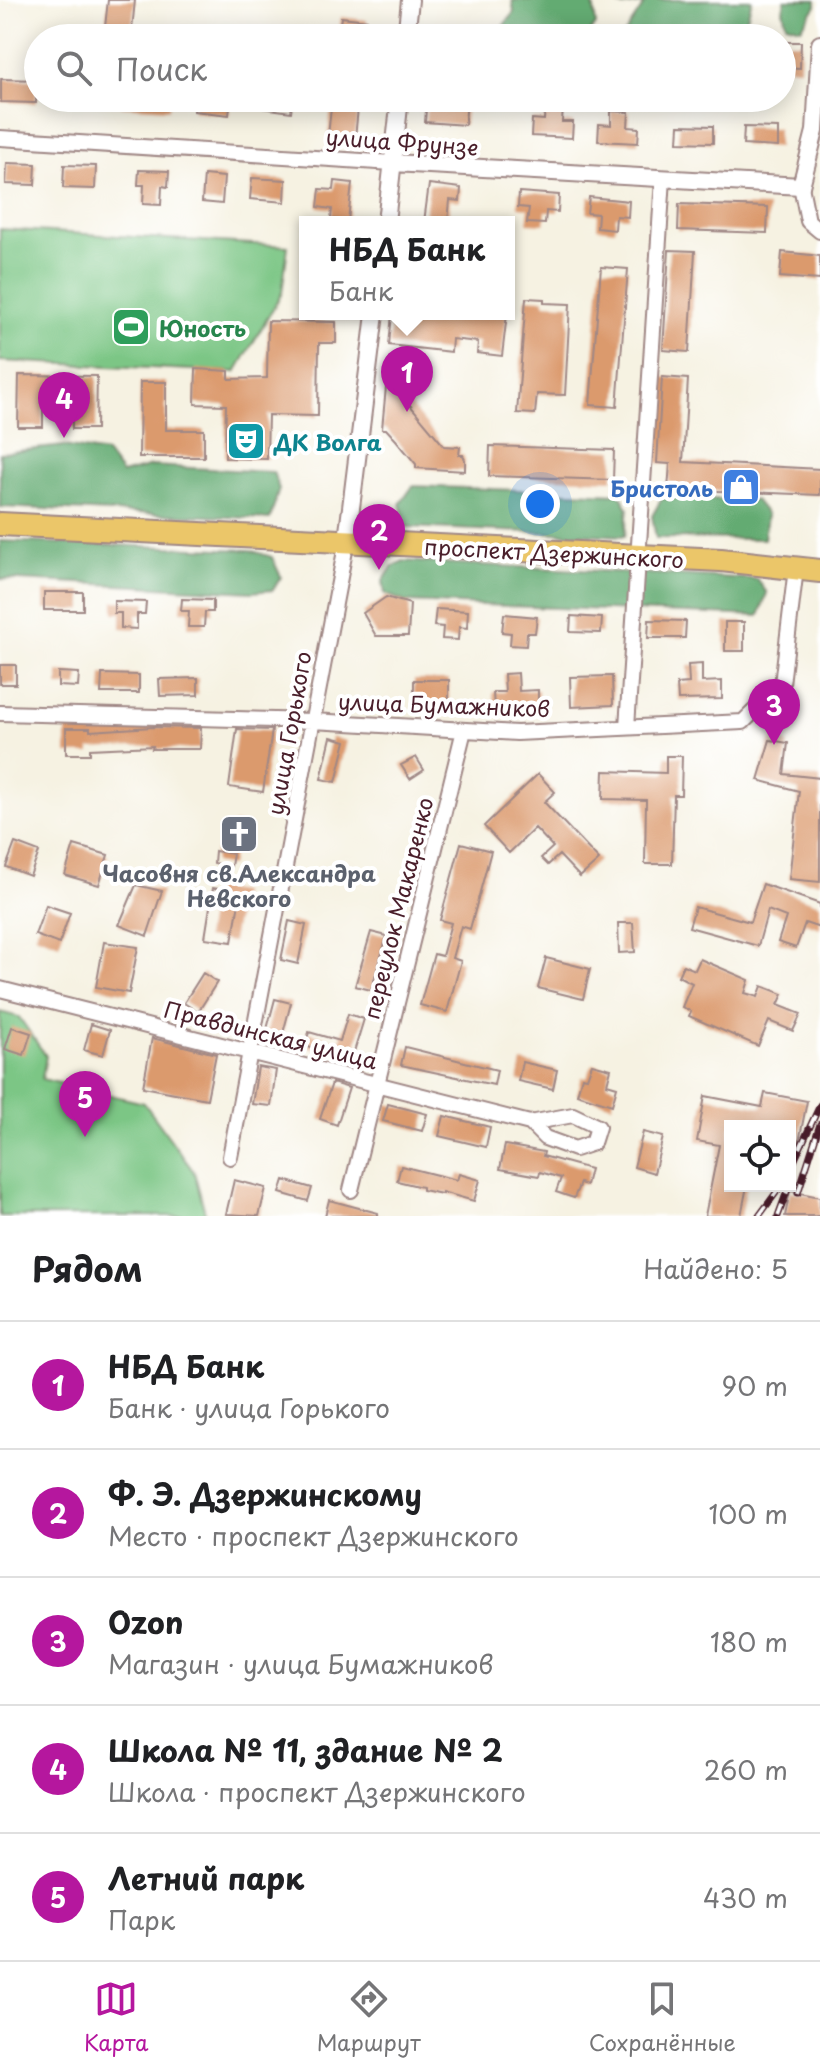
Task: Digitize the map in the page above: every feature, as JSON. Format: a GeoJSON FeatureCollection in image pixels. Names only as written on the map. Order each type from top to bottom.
{"type":"FeatureCollection","features":[{"type":"Feature","properties":{"kind":"main road","name":"проспект Дзержинского"},"geometry":{"type":"LineString","coordinates":[[0,524],[721,560],[820,571]]}},
{"type":"Feature","properties":{"kind":"street"},"geometry":{"type":"LineString","coordinates":[[407,24],[410,0]]}},
{"type":"Feature","properties":{"kind":"street"},"geometry":{"type":"LineString","coordinates":[[820,44],[815,131],[801,186],[808,221],[820,231]]}},
{"type":"Feature","properties":{"kind":"street"},"geometry":{"type":"LineString","coordinates":[[387,216],[398,112]]}},
{"type":"Feature","properties":{"kind":"street","name":"улица Фрунзе"},"geometry":{"type":"LineString","coordinates":[[0,138],[801,186]]}},
{"type":"Feature","properties":{"kind":"street"},"geometry":{"type":"LineString","coordinates":[[627,727],[663,178]]}},
{"type":"Feature","properties":{"kind":"street","name":"улица Горького"},"geometry":{"type":"LineString","coordinates":[[230,1157],[347,540],[374,320]]}},
{"type":"Feature","properties":{"kind":"street","name":"улица Бумажников"},"geometry":{"type":"LineString","coordinates":[[0,713],[313,721],[517,733],[743,722],[782,684],[796,568]]}},
{"type":"Feature","properties":{"kind":"street","name":"переулок Макаренко"},"geometry":{"type":"LineString","coordinates":[[351,1190],[464,730]]}},
{"type":"Feature","properties":{"kind":"street","name":"Правдинская улица"},"geometry":{"type":"LineString","coordinates":[[0,989],[530,1123]]}},
{"type":"Feature","properties":{"kind":"green space"},"geometry":{"type":"Polygon","coordinates":[[[512,0],[603,0],[593,1],[596,24],[505,24],[514,12],[512,0]]]}},
{"type":"Feature","properties":{"kind":"green space"},"geometry":{"type":"Polygon","coordinates":[[[610,0],[752,0],[747,18],[741,24],[631,24],[645,3],[623,7],[610,0]]]}},
{"type":"Feature","properties":{"kind":"green space"},"geometry":{"type":"Polygon","coordinates":[[[785,0],[816,0],[816,6],[801,28],[796,24],[786,24],[783,10],[785,0]]]}},
{"type":"Feature","properties":{"kind":"green space","name":"Юность"},"geometry":{"type":"Polygon","coordinates":[[[0,229],[288,246],[282,293],[236,372],[0,361],[0,229]]]}},
{"type":"Feature","properties":{"kind":"green space"},"geometry":{"type":"Polygon","coordinates":[[[64,446],[106,453],[122,474],[151,466],[273,472],[279,489],[270,519],[0,507],[0,453],[64,446]]]}},
{"type":"Feature","properties":{"kind":"green space"},"geometry":{"type":"Polygon","coordinates":[[[413,486],[620,494],[628,508],[625,536],[407,527],[400,504],[413,486]]]}},
{"type":"Feature","properties":{"kind":"green space"},"geometry":{"type":"Polygon","coordinates":[[[662,498],[755,500],[767,515],[764,539],[656,538],[652,516],[662,498]]]}},
{"type":"Feature","properties":{"kind":"green space"},"geometry":{"type":"Polygon","coordinates":[[[0,541],[250,550],[272,557],[281,577],[273,590],[252,592],[0,579],[0,541]]]}},
{"type":"Feature","properties":{"kind":"green space"},"geometry":{"type":"Polygon","coordinates":[[[403,561],[757,579],[767,593],[759,616],[406,602],[385,594],[383,581],[392,567],[403,561]]]}},
{"type":"Feature","properties":{"kind":"green space"},"geometry":{"type":"Polygon","coordinates":[[[0,1012],[19,1017],[46,1056],[42,1079],[144,1103],[194,1172],[206,1216],[0,1216],[0,1012]]]}},
{"type":"Feature","properties":{"kind":"building"},"geometry":{"type":"Polygon","coordinates":[[[108,0],[135,0],[133,24],[105,24],[108,0]]]}},
{"type":"Feature","properties":{"kind":"building"},"geometry":{"type":"Polygon","coordinates":[[[341,17],[367,20],[367,24],[340,24],[341,17]]]}},
{"type":"Feature","properties":{"kind":"building"},"geometry":{"type":"Polygon","coordinates":[[[796,42],[801,42],[800,68],[796,68],[796,42]]]}},
{"type":"Feature","properties":{"kind":"building"},"geometry":{"type":"Polygon","coordinates":[[[1,79],[24,80],[24,103],[1,102],[1,79]]]}},
{"type":"Feature","properties":{"kind":"building"},"geometry":{"type":"Polygon","coordinates":[[[331,112],[358,112],[355,138],[328,136],[331,112]]]}},
{"type":"Feature","properties":{"kind":"building"},"geometry":{"type":"Polygon","coordinates":[[[426,112],[466,112],[465,125],[425,122],[426,112]]]}},
{"type":"Feature","properties":{"kind":"building"},"geometry":{"type":"Polygon","coordinates":[[[545,112],[563,112],[562,122],[573,122],[572,138],[531,136],[532,119],[544,120],[545,112]]]}},
{"type":"Feature","properties":{"kind":"building"},"geometry":{"type":"Polygon","coordinates":[[[611,112],[629,112],[628,127],[639,128],[638,143],[598,141],[599,124],[611,125],[611,112]]]}},
{"type":"Feature","properties":{"kind":"building"},"geometry":{"type":"Polygon","coordinates":[[[679,125],[713,126],[713,143],[678,142],[679,125]]]}},
{"type":"Feature","properties":{"kind":"building"},"geometry":{"type":"Polygon","coordinates":[[[744,127],[778,128],[778,147],[743,145],[744,127]]]}},
{"type":"Feature","properties":{"kind":"building"},"geometry":{"type":"Polygon","coordinates":[[[7,163],[36,164],[35,185],[6,184],[7,163]]]}},
{"type":"Feature","properties":{"kind":"building"},"geometry":{"type":"Polygon","coordinates":[[[64,165],[96,166],[95,189],[63,188],[64,165]]]}},
{"type":"Feature","properties":{"kind":"building"},"geometry":{"type":"Polygon","coordinates":[[[139,170],[169,171],[168,187],[162,186],[161,205],[143,204],[144,185],[138,185],[139,170]]]}},
{"type":"Feature","properties":{"kind":"building"},"geometry":{"type":"Polygon","coordinates":[[[204,175],[224,177],[222,204],[202,202],[204,175]]]}},
{"type":"Feature","properties":{"kind":"building"},"geometry":{"type":"Polygon","coordinates":[[[252,178],[286,180],[285,202],[250,199],[252,178]]]}},
{"type":"Feature","properties":{"kind":"building"},"geometry":{"type":"Polygon","coordinates":[[[335,181],[352,183],[349,216],[331,216],[332,209],[318,207],[320,189],[334,190],[335,181]]]}},
{"type":"Feature","properties":{"kind":"building"},"geometry":{"type":"Polygon","coordinates":[[[429,184],[461,188],[460,201],[450,200],[449,216],[425,216],[429,184]]]}},
{"type":"Feature","properties":{"kind":"building"},"geometry":{"type":"Polygon","coordinates":[[[519,192],[559,195],[558,212],[546,211],[545,224],[527,223],[529,208],[518,207],[519,192]]]}},
{"type":"Feature","properties":{"kind":"building"},"geometry":{"type":"Polygon","coordinates":[[[589,197],[629,201],[628,217],[616,216],[615,230],[597,228],[598,214],[587,213],[589,197]]]}},
{"type":"Feature","properties":{"kind":"building"},"geometry":{"type":"Polygon","coordinates":[[[679,204],[768,207],[767,233],[678,230],[679,204]]]}},
{"type":"Feature","properties":{"kind":"building"},"geometry":{"type":"Polygon","coordinates":[[[669,250],[695,251],[689,352],[663,350],[669,250]]]}},
{"type":"Feature","properties":{"kind":"building"},"geometry":{"type":"Polygon","coordinates":[[[782,252],[820,256],[820,280],[780,277],[782,252]]]}},
{"type":"Feature","properties":{"kind":"building"},"geometry":{"type":"Polygon","coordinates":[[[601,267],[628,269],[617,407],[590,405],[601,267]]]}},
{"type":"Feature","properties":{"kind":"building"},"geometry":{"type":"Polygon","coordinates":[[[526,298],[544,299],[544,303],[570,304],[565,395],[537,394],[535,414],[517,413],[526,298]]]}},
{"type":"Feature","properties":{"kind":"building"},"geometry":{"type":"Polygon","coordinates":[[[391,320],[506,320],[502,356],[477,353],[478,342],[452,339],[451,352],[389,345],[391,320]]]}},
{"type":"Feature","properties":{"kind":"building"},"geometry":{"type":"Polygon","coordinates":[[[268,321],[336,322],[336,343],[319,343],[318,416],[268,415],[267,459],[225,458],[226,405],[195,404],[196,369],[229,371],[229,379],[267,378],[268,321]]]}},
{"type":"Feature","properties":{"kind":"building"},"geometry":{"type":"Polygon","coordinates":[[[19,375],[97,376],[96,429],[72,429],[72,409],[43,409],[43,427],[18,427],[19,375]]]}},
{"type":"Feature","properties":{"kind":"building"},"geometry":{"type":"Polygon","coordinates":[[[662,377],[688,379],[683,462],[820,469],[820,495],[668,489],[670,464],[657,463],[662,377]]]}},
{"type":"Feature","properties":{"kind":"building"},"geometry":{"type":"Polygon","coordinates":[[[140,382],[166,382],[166,430],[204,430],[204,457],[139,457],[140,382]]]}},
{"type":"Feature","properties":{"kind":"building"},"geometry":{"type":"Polygon","coordinates":[[[386,387],[410,391],[409,404],[444,446],[460,447],[459,455],[463,455],[465,460],[465,471],[416,468],[396,440],[386,429],[382,429],[386,387]]]}},
{"type":"Feature","properties":{"kind":"building"},"geometry":{"type":"Polygon","coordinates":[[[490,446],[614,450],[613,480],[489,476],[490,446]]]}},
{"type":"Feature","properties":{"kind":"building"},"geometry":{"type":"Polygon","coordinates":[[[44,592],[83,592],[83,610],[44,610],[44,592]]]}},
{"type":"Feature","properties":{"kind":"building"},"geometry":{"type":"Polygon","coordinates":[[[386,597],[410,604],[408,636],[376,636],[363,613],[386,597]]]}},
{"type":"Feature","properties":{"kind":"building"},"geometry":{"type":"Polygon","coordinates":[[[182,599],[213,600],[213,612],[205,612],[204,627],[188,627],[189,611],[181,611],[182,599]]]}},
{"type":"Feature","properties":{"kind":"building"},"geometry":{"type":"Polygon","coordinates":[[[114,601],[146,602],[145,614],[137,614],[137,629],[121,628],[121,613],[114,613],[114,601]]]}},
{"type":"Feature","properties":{"kind":"building"},"geometry":{"type":"Polygon","coordinates":[[[436,609],[468,611],[467,628],[459,627],[458,640],[442,639],[443,627],[434,626],[436,609]]]}},
{"type":"Feature","properties":{"kind":"building"},"geometry":{"type":"Polygon","coordinates":[[[504,614],[537,617],[535,633],[527,633],[526,646],[510,645],[511,633],[502,632],[504,614]]]}},
{"type":"Feature","properties":{"kind":"building"},"geometry":{"type":"Polygon","coordinates":[[[571,616],[602,618],[601,633],[570,632],[571,616]]]}},
{"type":"Feature","properties":{"kind":"building"},"geometry":{"type":"Polygon","coordinates":[[[649,620],[686,621],[685,638],[648,638],[649,620]]]}},
{"type":"Feature","properties":{"kind":"building"},"geometry":{"type":"Polygon","coordinates":[[[725,622],[744,622],[744,651],[725,651],[725,622]]]}},
{"type":"Feature","properties":{"kind":"building"},"geometry":{"type":"Polygon","coordinates":[[[702,664],[702,682],[722,681],[722,699],[678,700],[677,684],[689,683],[688,665],[702,664]]]}},
{"type":"Feature","properties":{"kind":"building"},"geometry":{"type":"Polygon","coordinates":[[[0,665],[16,665],[16,684],[0,684],[0,665]]]}},
{"type":"Feature","properties":{"kind":"building"},"geometry":{"type":"Polygon","coordinates":[[[58,672],[79,673],[78,687],[58,686],[58,672]]]}},
{"type":"Feature","properties":{"kind":"building"},"geometry":{"type":"Polygon","coordinates":[[[518,673],[519,691],[538,690],[538,707],[494,709],[493,692],[505,692],[504,674],[518,673]]]}},
{"type":"Feature","properties":{"kind":"building"},"geometry":{"type":"Polygon","coordinates":[[[102,674],[139,675],[139,693],[101,693],[102,674]]]}},
{"type":"Feature","properties":{"kind":"building"},"geometry":{"type":"Polygon","coordinates":[[[612,676],[613,705],[571,707],[570,677],[612,676]]]}},
{"type":"Feature","properties":{"kind":"building"},"geometry":{"type":"Polygon","coordinates":[[[198,678],[198,695],[160,696],[159,679],[198,678]]]}},
{"type":"Feature","properties":{"kind":"building"},"geometry":{"type":"Polygon","coordinates":[[[414,680],[449,680],[449,706],[414,706],[414,680]]]}},
{"type":"Feature","properties":{"kind":"building"},"geometry":{"type":"Polygon","coordinates":[[[66,728],[90,728],[90,731],[201,728],[200,749],[152,749],[153,746],[90,749],[90,754],[66,754],[66,728]]]}},
{"type":"Feature","properties":{"kind":"building"},"geometry":{"type":"Polygon","coordinates":[[[237,729],[272,730],[263,792],[229,787],[237,729]]]}},
{"type":"Feature","properties":{"kind":"building"},"geometry":{"type":"Polygon","coordinates":[[[331,737],[346,741],[336,782],[321,779],[331,737]]]}},
{"type":"Feature","properties":{"kind":"building"},"geometry":{"type":"Polygon","coordinates":[[[770,740],[788,743],[784,774],[820,778],[820,882],[789,879],[799,791],[758,780],[770,740]]]}},
{"type":"Feature","properties":{"kind":"building"},"geometry":{"type":"Polygon","coordinates":[[[666,756],[682,756],[681,795],[674,795],[672,864],[645,864],[646,800],[603,799],[604,771],[666,773],[666,756]]]}},
{"type":"Feature","properties":{"kind":"building"},"geometry":{"type":"Polygon","coordinates":[[[416,757],[424,770],[410,779],[401,765],[416,757]]]}},
{"type":"Feature","properties":{"kind":"building"},"geometry":{"type":"Polygon","coordinates":[[[538,774],[555,792],[544,802],[599,860],[580,877],[559,855],[548,865],[541,858],[553,847],[535,828],[509,853],[484,826],[538,774]]]}},
{"type":"Feature","properties":{"kind":"building"},"geometry":{"type":"Polygon","coordinates":[[[233,823],[248,826],[245,842],[230,839],[233,823]]]}},
{"type":"Feature","properties":{"kind":"building"},"geometry":{"type":"Polygon","coordinates":[[[15,843],[39,852],[30,876],[6,867],[15,843]]]}},
{"type":"Feature","properties":{"kind":"building"},"geometry":{"type":"Polygon","coordinates":[[[461,843],[491,851],[470,929],[461,926],[452,958],[461,961],[447,1012],[420,1005],[434,954],[442,956],[451,923],[440,920],[461,843]]]}},
{"type":"Feature","properties":{"kind":"building"},"geometry":{"type":"Polygon","coordinates":[[[74,845],[108,855],[99,885],[65,875],[74,845]]]}},
{"type":"Feature","properties":{"kind":"building"},"geometry":{"type":"Polygon","coordinates":[[[215,851],[233,854],[231,866],[214,863],[215,851]]]}},
{"type":"Feature","properties":{"kind":"building"},"geometry":{"type":"Polygon","coordinates":[[[763,884],[820,904],[820,928],[805,923],[796,948],[778,942],[786,917],[768,910],[758,946],[689,927],[695,907],[750,922],[763,884]]]}},
{"type":"Feature","properties":{"kind":"building"},"geometry":{"type":"Polygon","coordinates":[[[136,885],[162,891],[147,936],[119,925],[136,885]]]}},
{"type":"Feature","properties":{"kind":"building"},"geometry":{"type":"Polygon","coordinates":[[[213,888],[241,892],[232,942],[205,938],[213,888]]]}},
{"type":"Feature","properties":{"kind":"building"},"geometry":{"type":"Polygon","coordinates":[[[46,905],[70,913],[59,944],[35,935],[46,905]]]}},
{"type":"Feature","properties":{"kind":"building"},"geometry":{"type":"Polygon","coordinates":[[[289,921],[306,925],[298,964],[281,960],[289,921]]]}},
{"type":"Feature","properties":{"kind":"building"},"geometry":{"type":"Polygon","coordinates":[[[618,923],[633,923],[635,952],[619,953],[618,923]]]}},
{"type":"Feature","properties":{"kind":"building"},"geometry":{"type":"Polygon","coordinates":[[[371,932],[387,936],[371,990],[355,986],[371,932]]]}},
{"type":"Feature","properties":{"kind":"building"},"geometry":{"type":"Polygon","coordinates":[[[104,942],[138,947],[129,993],[96,987],[104,942]]]}},
{"type":"Feature","properties":{"kind":"building"},"geometry":{"type":"Polygon","coordinates":[[[546,958],[590,969],[583,999],[538,988],[546,958]]]}},
{"type":"Feature","properties":{"kind":"building"},"geometry":{"type":"Polygon","coordinates":[[[700,959],[749,980],[745,993],[758,997],[762,986],[783,994],[778,1005],[801,1014],[793,1031],[769,1021],[758,1046],[689,1016],[691,1011],[682,1007],[692,983],[678,976],[683,965],[695,970],[700,959]]]}},
{"type":"Feature","properties":{"kind":"building"},"geometry":{"type":"Polygon","coordinates":[[[203,973],[217,982],[198,1012],[184,1003],[203,973]]]}},
{"type":"Feature","properties":{"kind":"building"},"geometry":{"type":"Polygon","coordinates":[[[275,999],[291,1003],[282,1037],[266,1033],[275,999]]]}},
{"type":"Feature","properties":{"kind":"building"},"geometry":{"type":"Polygon","coordinates":[[[348,1014],[364,1019],[353,1055],[322,1046],[321,1051],[305,1046],[309,1032],[340,1041],[348,1014]]]}},
{"type":"Feature","properties":{"kind":"building"},"geometry":{"type":"Polygon","coordinates":[[[91,1024],[110,1030],[103,1055],[84,1050],[91,1024]]]}},
{"type":"Feature","properties":{"kind":"building"},"geometry":{"type":"Polygon","coordinates":[[[12,1027],[31,1033],[24,1055],[5,1049],[12,1027]]]}},
{"type":"Feature","properties":{"kind":"building"},"geometry":{"type":"Polygon","coordinates":[[[152,1038],[216,1054],[207,1099],[143,1087],[152,1038]]]}},
{"type":"Feature","properties":{"kind":"building"},"geometry":{"type":"Polygon","coordinates":[[[405,1047],[497,1070],[494,1085],[401,1065],[405,1047]]]}},
{"type":"Feature","properties":{"kind":"building"},"geometry":{"type":"Polygon","coordinates":[[[522,1062],[557,1070],[553,1089],[518,1081],[522,1062]]]}},
{"type":"Feature","properties":{"kind":"building"},"geometry":{"type":"Polygon","coordinates":[[[592,1064],[611,1069],[607,1084],[617,1087],[612,1105],[577,1094],[582,1077],[587,1078],[592,1064]]]}},
{"type":"Feature","properties":{"kind":"building"},"geometry":{"type":"Polygon","coordinates":[[[258,1067],[276,1070],[271,1106],[252,1104],[258,1067]]]}},
{"type":"Feature","properties":{"kind":"building"},"geometry":{"type":"Polygon","coordinates":[[[332,1083],[349,1088],[337,1125],[320,1119],[332,1083]]]}},
{"type":"Feature","properties":{"kind":"building"},"geometry":{"type":"Polygon","coordinates":[[[765,1093],[807,1101],[798,1147],[796,1120],[724,1120],[724,1192],[746,1192],[741,1216],[705,1216],[719,1145],[697,1141],[705,1096],[762,1107],[765,1093]]]}},
{"type":"Feature","properties":{"kind":"building"},"geometry":{"type":"Polygon","coordinates":[[[388,1104],[427,1114],[422,1131],[383,1121],[388,1104]]]}},
{"type":"Feature","properties":{"kind":"building"},"geometry":{"type":"Polygon","coordinates":[[[444,1116],[490,1127],[486,1147],[439,1136],[444,1116]]]}},
{"type":"Feature","properties":{"kind":"building"},"geometry":{"type":"Polygon","coordinates":[[[643,1132],[663,1137],[654,1173],[634,1167],[643,1132]]]}},
{"type":"Feature","properties":{"kind":"building"},"geometry":{"type":"Polygon","coordinates":[[[505,1145],[544,1152],[543,1156],[590,1169],[586,1185],[580,1183],[574,1198],[556,1192],[561,1178],[540,1172],[539,1176],[500,1169],[505,1145]]]}},
{"type":"Feature","properties":{"kind":"building"},"geometry":{"type":"Polygon","coordinates":[[[401,1166],[457,1180],[459,1174],[480,1180],[474,1201],[422,1190],[422,1187],[397,1181],[401,1166]]]}},
{"type":"Feature","properties":{"kind":"building"},"geometry":{"type":"Polygon","coordinates":[[[234,1180],[266,1188],[259,1216],[226,1214],[234,1180]]]}},
{"type":"Feature","properties":{"kind":"building"},"geometry":{"type":"Polygon","coordinates":[[[284,1180],[312,1188],[308,1201],[280,1193],[284,1180]]]}},
{"type":"Feature","properties":{"kind":"building"},"geometry":{"type":"Polygon","coordinates":[[[790,1192],[820,1197],[820,1216],[785,1216],[790,1192]]]}},
{"type":"Feature","properties":{"kind":"building"},"geometry":{"type":"Polygon","coordinates":[[[329,1200],[378,1213],[378,1216],[325,1216],[329,1200]]]}},
{"type":"Feature","properties":{"kind":"railway"},"geometry":{"type":"LineString","coordinates":[[796,1157],[820,1105]]}},
{"type":"Feature","properties":{"kind":"railway"},"geometry":{"type":"LineString","coordinates":[[798,1193],[820,1124]]}},
{"type":"Feature","properties":{"kind":"railway"},"geometry":{"type":"LineString","coordinates":[[759,1216],[777,1192]]}},
{"type":"Feature","properties":{"kind":"railway"},"geometry":{"type":"LineString","coordinates":[[778,1216],[787,1192]]}},
{"type":"Feature","properties":{"kind":"place","name":"Юность"},"geometry":{"type":"Point","coordinates":[131,327]}},
{"type":"Feature","properties":{"kind":"place","name":"НБД Банк"},"geometry":{"type":"Point","coordinates":[407,412]}},
{"type":"Feature","properties":{"kind":"place","name":"Школа № 11, здание № 2"},"geometry":{"type":"Point","coordinates":[64,438]}},
{"type":"Feature","properties":{"kind":"place","name":"ДК Волга"},"geometry":{"type":"Point","coordinates":[246,441]}},
{"type":"Feature","properties":{"kind":"place","name":"Бристоль"},"geometry":{"type":"Point","coordinates":[741,487]}},
{"type":"Feature","properties":{"kind":"place","name":"Ф. Э. Дзержинскому"},"geometry":{"type":"Point","coordinates":[379,570]}},
{"type":"Feature","properties":{"kind":"place","name":"Ozon"},"geometry":{"type":"Point","coordinates":[774,745]}},
{"type":"Feature","properties":{"kind":"place","name":"Часовня св.Александра Невского"},"geometry":{"type":"Point","coordinates":[239,834]}},
{"type":"Feature","properties":{"kind":"place","name":"Летний парк"},"geometry":{"type":"Point","coordinates":[85,1137]}}]}
